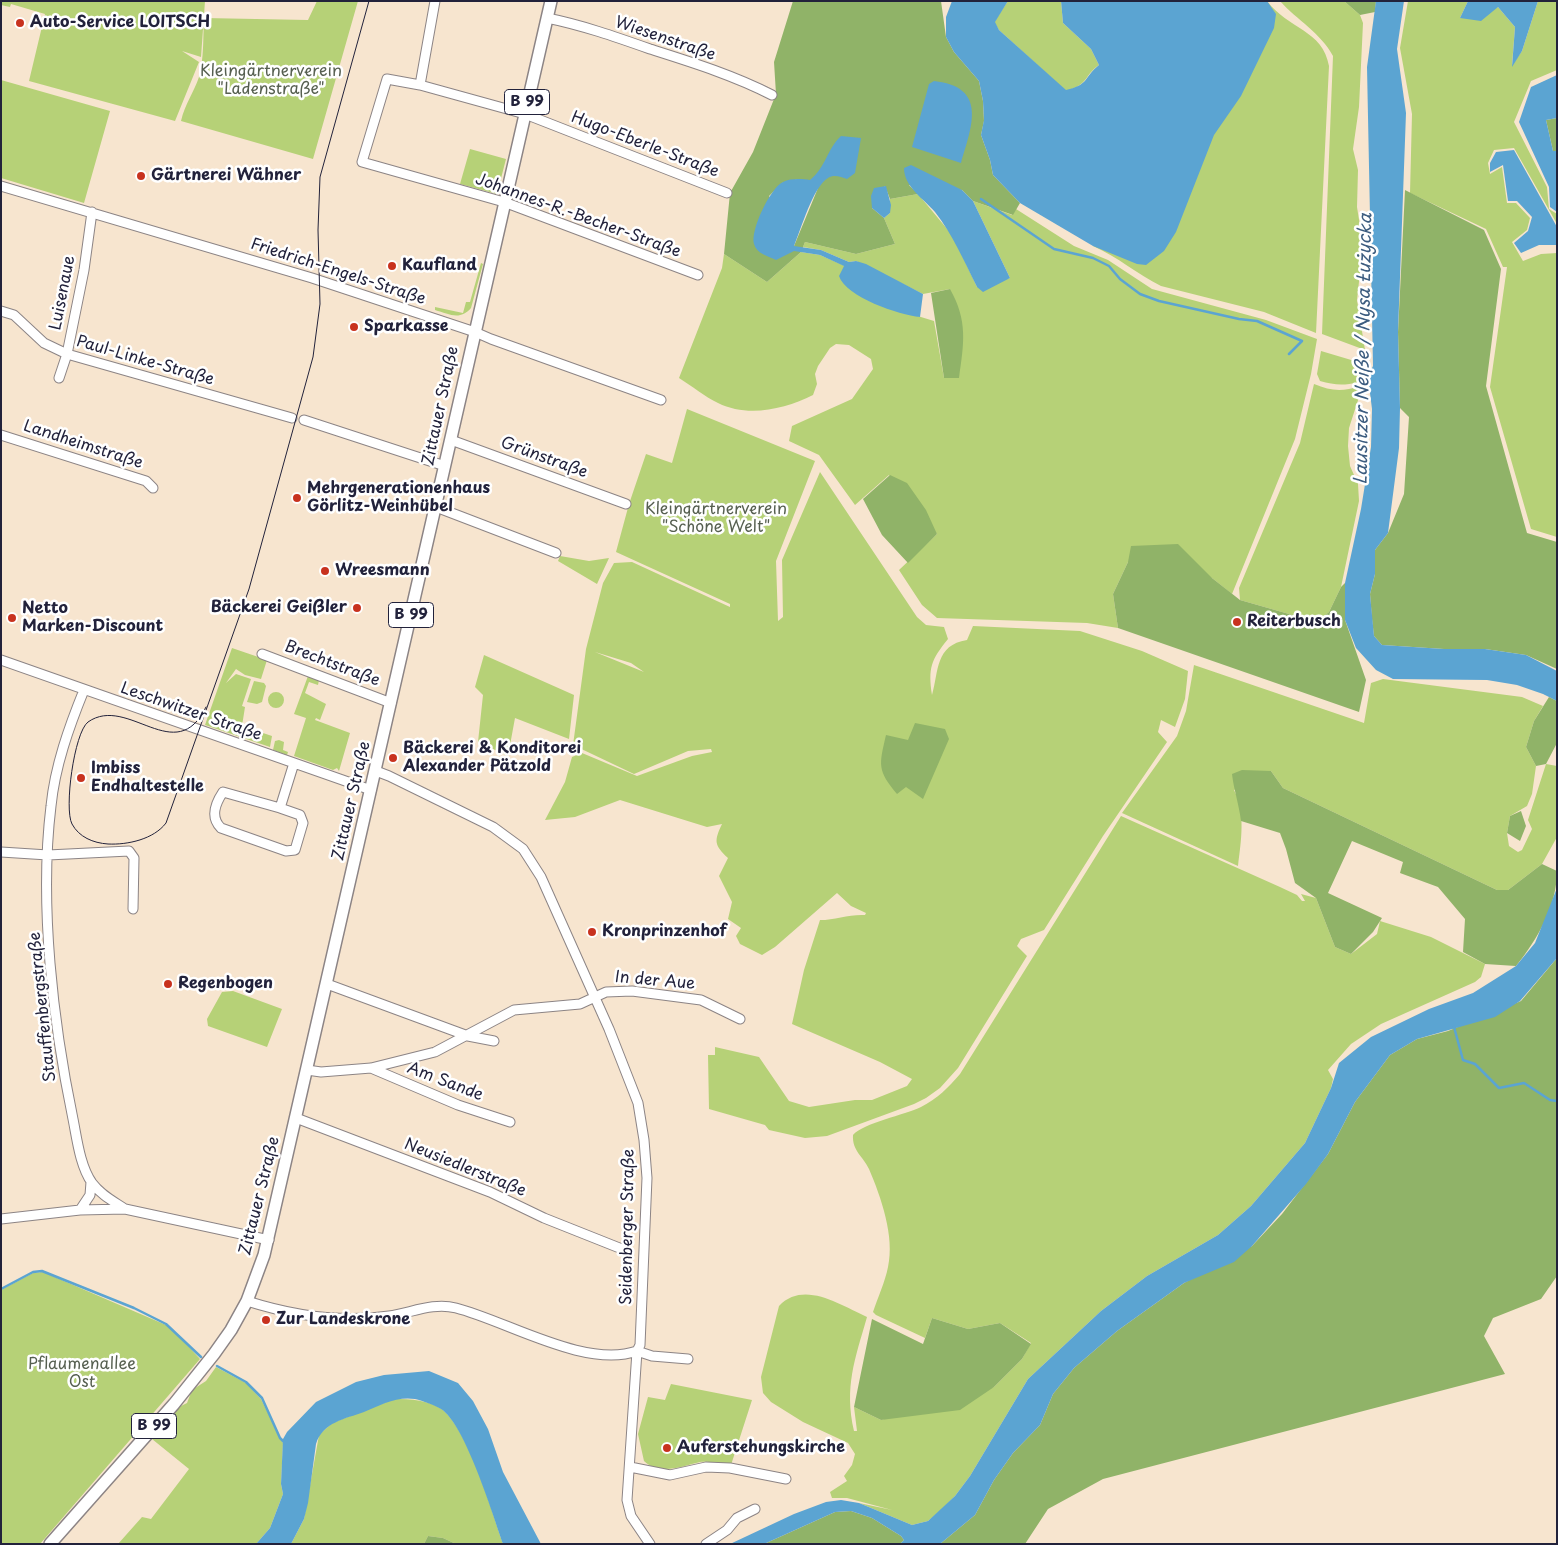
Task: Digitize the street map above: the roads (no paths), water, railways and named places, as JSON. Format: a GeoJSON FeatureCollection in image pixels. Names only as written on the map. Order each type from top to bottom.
{"type":"FeatureCollection","features":[{"type":"Feature","properties":{"kind":"main road","name":"Zittauer Straße"},"geometry":{"type":"LineString","coordinates":[[50,1544],[174,1404],[231,1330],[247,1301],[269,1240],[474,332],[551,1]]}},
{"type":"Feature","properties":{"kind":"street"},"geometry":{"type":"LineString","coordinates":[[420,85],[435,1]]}},
{"type":"Feature","properties":{"kind":"street","name":"Wiesenstraße"},"geometry":{"type":"LineString","coordinates":[[547,18],[566,22],[668,54],[749,83],[772,95]]}},
{"type":"Feature","properties":{"kind":"street","name":"Johannes-R.-Becher-Straße"},"geometry":{"type":"LineString","coordinates":[[525,114],[420,85],[387,79],[362,162],[504,202],[698,275]]}},
{"type":"Feature","properties":{"kind":"street","name":"Hugo-Eberle-Straße"},"geometry":{"type":"LineString","coordinates":[[525,114],[727,193]]}},
{"type":"Feature","properties":{"kind":"street","name":"Friedrich-Engels-Straße"},"geometry":{"type":"LineString","coordinates":[[1,186],[312,278],[474,332],[494,341],[660,400]]}},
{"type":"Feature","properties":{"kind":"street","name":"Luisenaue"},"geometry":{"type":"LineString","coordinates":[[59,378],[84,270],[92,212]]}},
{"type":"Feature","properties":{"kind":"street","name":"Paul-Linke-Straße"},"geometry":{"type":"LineString","coordinates":[[1,311],[14,315],[44,343],[66,354],[292,418]]}},
{"type":"Feature","properties":{"kind":"street"},"geometry":{"type":"LineString","coordinates":[[304,420],[445,466]]}},
{"type":"Feature","properties":{"kind":"street","name":"Landheimstraße"},"geometry":{"type":"LineString","coordinates":[[1,434],[146,481],[153,488]]}},
{"type":"Feature","properties":{"kind":"street","name":"Grünstraße"},"geometry":{"type":"LineString","coordinates":[[451,440],[626,504]]}},
{"type":"Feature","properties":{"kind":"street"},"geometry":{"type":"LineString","coordinates":[[436,507],[556,553]]}},
{"type":"Feature","properties":{"kind":"street","name":"Brechtstraße"},"geometry":{"type":"LineString","coordinates":[[262,654],[391,703]]}},
{"type":"Feature","properties":{"kind":"street","name":"Leschwitzer Straße"},"geometry":{"type":"LineString","coordinates":[[1,660],[371,790]]}},
{"type":"Feature","properties":{"kind":"street","name":"Stauffenbergstraße"},"geometry":{"type":"LineString","coordinates":[[84,690],[62,752],[51,804],[48,855],[49,922],[59,1043],[76,1135],[91,1182]]}},
{"type":"Feature","properties":{"kind":"street"},"geometry":{"type":"LineString","coordinates":[[280,808],[294,763]]}},
{"type":"Feature","properties":{"kind":"street","name":"Seidenberger Straße"},"geometry":{"type":"LineString","coordinates":[[376,771],[493,827],[523,849],[541,877],[594,996],[638,1103],[644,1140],[647,1178],[646,1237],[640,1345],[637,1351],[627,1500],[631,1516],[650,1544]]}},
{"type":"Feature","properties":{"kind":"street"},"geometry":{"type":"LineString","coordinates":[[223,792],[280,808],[300,815],[303,823],[295,850],[286,851],[221,828],[214,821],[213,816],[223,792]]}},
{"type":"Feature","properties":{"kind":"street"},"geometry":{"type":"LineString","coordinates":[[1,852],[48,855],[129,850],[134,858],[132,909]]}},
{"type":"Feature","properties":{"kind":"street"},"geometry":{"type":"LineString","coordinates":[[327,984],[468,1036],[494,1041]]}},
{"type":"Feature","properties":{"kind":"street","name":"In der Aue"},"geometry":{"type":"LineString","coordinates":[[468,1036],[502,1015],[514,1010],[580,1004],[606,992],[632,991],[701,1000],[740,1019]]}},
{"type":"Feature","properties":{"kind":"street","name":"Am Sande"},"geometry":{"type":"LineString","coordinates":[[307,1070],[321,1072],[371,1068],[435,1052],[468,1036]]}},
{"type":"Feature","properties":{"kind":"street","name":"Am Sande"},"geometry":{"type":"LineString","coordinates":[[371,1068],[458,1105],[510,1122]]}},
{"type":"Feature","properties":{"kind":"street","name":"Neusiedlerstraße"},"geometry":{"type":"LineString","coordinates":[[296,1118],[490,1192],[544,1218],[622,1249]]}},
{"type":"Feature","properties":{"kind":"street"},"geometry":{"type":"LineString","coordinates":[[91,1182],[102,1195],[125,1208]]}},
{"type":"Feature","properties":{"kind":"street"},"geometry":{"type":"LineString","coordinates":[[80,1210],[90,1195],[91,1182]]}},
{"type":"Feature","properties":{"kind":"street"},"geometry":{"type":"LineString","coordinates":[[1,1219],[80,1210],[125,1208],[269,1240]]}},
{"type":"Feature","properties":{"kind":"street"},"geometry":{"type":"LineString","coordinates":[[247,1301],[299,1314],[354,1320],[390,1316],[442,1306],[456,1308],[507,1327],[598,1356],[637,1351],[652,1356],[688,1359]]}},
{"type":"Feature","properties":{"kind":"street"},"geometry":{"type":"LineString","coordinates":[[630,1467],[670,1475],[706,1467],[730,1468],[786,1479]]}},
{"type":"Feature","properties":{"kind":"street"},"geometry":{"type":"LineString","coordinates":[[706,1544],[727,1530],[737,1518],[755,1509]]}},
{"type":"Feature","properties":{"kind":"water"},"geometry":{"type":"Polygon","coordinates":[[[952,1],[1008,1],[995,22],[999,30],[1066,90],[1083,83],[1099,65],[1091,49],[1063,23],[1061,1],[1267,1],[1276,14],[1274,28],[1241,96],[1214,135],[1176,232],[1164,251],[1146,265],[1137,264],[1093,246],[1020,203],[993,175],[981,135],[984,120],[979,81],[954,52],[946,37],[946,17],[952,1]]]}},
{"type":"Feature","properties":{"kind":"water"},"geometry":{"type":"Polygon","coordinates":[[[1376,1],[1404,1],[1397,49],[1406,113],[1398,332],[1399,448],[1388,533],[1375,550],[1375,574],[1370,594],[1374,636],[1382,645],[1444,649],[1485,649],[1526,655],[1557,671],[1557,701],[1517,685],[1487,680],[1393,679],[1376,670],[1356,648],[1345,620],[1345,583],[1361,509],[1371,447],[1372,409],[1368,377],[1373,366],[1367,67],[1376,1]]]}},
{"type":"Feature","properties":{"kind":"water"},"geometry":{"type":"Polygon","coordinates":[[[1468,1],[1538,1],[1522,51],[1512,67],[1515,27],[1498,7],[1481,21],[1460,18],[1468,1]]]}},
{"type":"Feature","properties":{"kind":"water"},"geometry":{"type":"Polygon","coordinates":[[[1557,75],[1557,118],[1546,120],[1553,151],[1557,151],[1557,212],[1550,207],[1549,187],[1519,122],[1531,87],[1557,75]]]}},
{"type":"Feature","properties":{"kind":"water"},"geometry":{"type":"Polygon","coordinates":[[[934,81],[951,85],[963,91],[969,100],[972,110],[972,122],[961,163],[912,147],[929,84],[934,81]]]}},
{"type":"Feature","properties":{"kind":"water"},"geometry":{"type":"Polygon","coordinates":[[[841,136],[861,138],[855,173],[847,179],[838,176],[830,177],[817,190],[794,246],[821,250],[849,262],[856,261],[866,264],[923,294],[920,317],[899,313],[862,298],[844,284],[839,276],[844,266],[820,255],[794,251],[776,260],[763,254],[755,247],[754,238],[758,220],[772,192],[786,181],[796,179],[810,180],[820,169],[832,147],[841,136]]]}},
{"type":"Feature","properties":{"kind":"water"},"geometry":{"type":"Polygon","coordinates":[[[1514,150],[1557,227],[1557,245],[1539,245],[1521,253],[1514,243],[1528,231],[1532,217],[1517,201],[1508,201],[1503,165],[1490,172],[1490,163],[1496,152],[1514,150]]]}},
{"type":"Feature","properties":{"kind":"water"},"geometry":{"type":"Polygon","coordinates":[[[911,165],[962,190],[973,201],[1010,278],[983,292],[977,287],[947,230],[935,212],[907,181],[904,168],[911,165]]]}},
{"type":"Feature","properties":{"kind":"water"},"geometry":{"type":"Polygon","coordinates":[[[886,186],[891,205],[890,213],[884,218],[872,208],[871,196],[874,188],[886,186]]]}},
{"type":"Feature","properties":{"kind":"water"},"geometry":{"type":"Polygon","coordinates":[[[1557,888],[1557,958],[1520,1001],[1495,1017],[1417,1039],[1390,1055],[1355,1102],[1328,1154],[1306,1184],[1252,1246],[1234,1262],[1184,1283],[1117,1331],[1074,1368],[1053,1394],[1040,1425],[1013,1453],[994,1480],[975,1515],[940,1544],[900,1544],[904,1540],[901,1536],[872,1518],[851,1511],[835,1512],[764,1544],[730,1544],[794,1514],[826,1502],[841,1500],[859,1503],[912,1525],[928,1521],[955,1496],[970,1476],[1028,1379],[1101,1311],[1147,1276],[1218,1235],[1251,1206],[1305,1143],[1331,1088],[1339,1063],[1371,1037],[1429,1009],[1473,993],[1516,966],[1535,943],[1557,888]]]}},
{"type":"Feature","properties":{"kind":"water"},"geometry":{"type":"Polygon","coordinates":[[[429,1371],[458,1383],[473,1401],[488,1429],[503,1472],[541,1544],[503,1544],[469,1451],[450,1418],[435,1406],[408,1398],[382,1404],[329,1426],[319,1437],[316,1444],[304,1519],[291,1544],[256,1544],[270,1528],[283,1494],[281,1484],[283,1439],[287,1432],[316,1402],[356,1382],[384,1375],[429,1371]]]}},
{"type":"Feature","properties":{"kind":"waterway"},"geometry":{"type":"LineString","coordinates":[[981,199],[1054,249],[1093,258],[1109,266],[1120,279],[1140,294],[1159,301],[1239,319],[1257,321],[1302,341],[1289,354]]}},
{"type":"Feature","properties":{"kind":"waterway"},"geometry":{"type":"LineString","coordinates":[[1454,1027],[1463,1060],[1475,1064],[1499,1088],[1524,1083],[1550,1100],[1557,1101]]}},
{"type":"Feature","properties":{"kind":"waterway"},"geometry":{"type":"LineString","coordinates":[[1,1289],[33,1272],[42,1271],[134,1308],[166,1324],[201,1357]]}},
{"type":"Feature","properties":{"kind":"waterway"},"geometry":{"type":"LineString","coordinates":[[217,1366],[246,1382],[262,1398],[280,1438],[284,1442]]}},
{"type":"Feature","properties":{"kind":"tram line"},"geometry":{"type":"LineString","coordinates":[[206,707],[194,724],[181,732],[166,732],[119,717],[103,716],[88,722],[78,740],[72,771],[69,803],[70,816],[75,829],[87,838],[97,842],[108,844],[124,843],[148,837],[161,829],[166,823],[249,589],[313,357],[320,304],[318,230],[320,177],[369,1]]}},
{"type":"Feature","properties":{"kind":"place","name":"Auto-Service LOITSCH"},"geometry":{"type":"Point","coordinates":[20,23]}},
{"type":"Feature","properties":{"kind":"place","name":"Gärtnerei Wähner"},"geometry":{"type":"Point","coordinates":[141,176]}},
{"type":"Feature","properties":{"kind":"place","name":"Kaufland"},"geometry":{"type":"Point","coordinates":[392,266]}},
{"type":"Feature","properties":{"kind":"place","name":"Sparkasse"},"geometry":{"type":"Point","coordinates":[354,327]}},
{"type":"Feature","properties":{"kind":"place","name":"Mehrgenerationenhaus Görlitz-Weinhübel"},"geometry":{"type":"Point","coordinates":[297,498]}},
{"type":"Feature","properties":{"kind":"place","name":"Wreesmann"},"geometry":{"type":"Point","coordinates":[325,571]}},
{"type":"Feature","properties":{"kind":"place","name":"Bäckerei Geißler"},"geometry":{"type":"Point","coordinates":[357,608]}},
{"type":"Feature","properties":{"kind":"place","name":"Netto Marken-Discount"},"geometry":{"type":"Point","coordinates":[12,618]}},
{"type":"Feature","properties":{"kind":"place","name":"Reiterbusch"},"geometry":{"type":"Point","coordinates":[1237,622]}},
{"type":"Feature","properties":{"kind":"place","name":"Bäckerei & Konditorei Alexander Pätzold"},"geometry":{"type":"Point","coordinates":[393,758]}},
{"type":"Feature","properties":{"kind":"place","name":"Imbiss Endhaltestelle"},"geometry":{"type":"Point","coordinates":[81,778]}},
{"type":"Feature","properties":{"kind":"place","name":"Kronprinzenhof"},"geometry":{"type":"Point","coordinates":[592,932]}},
{"type":"Feature","properties":{"kind":"place","name":"Regenbogen"},"geometry":{"type":"Point","coordinates":[168,984]}},
{"type":"Feature","properties":{"kind":"place","name":"Zur Landeskrone"},"geometry":{"type":"Point","coordinates":[266,1320]}},
{"type":"Feature","properties":{"kind":"place","name":"Auferstehungskirche"},"geometry":{"type":"Point","coordinates":[667,1448]}},
{"type":"Feature","properties":{"kind":"park label","name":"Kleingärtnerverein \"Ladenstraße\""},"geometry":{"type":"Point","coordinates":[271,81]}},
{"type":"Feature","properties":{"kind":"park label","name":"Kleingärtnerverein \"Schöne Welt\""},"geometry":{"type":"Point","coordinates":[716,519]}},
{"type":"Feature","properties":{"kind":"park label","name":"Pflaumenallee Ost"},"geometry":{"type":"Point","coordinates":[82,1374]}},
{"type":"Feature","properties":{"kind":"water label","name":"Lausitzer Neiße / Nysa Łużycka"},"geometry":{"type":"Point","coordinates":[1364,349]}}]}
